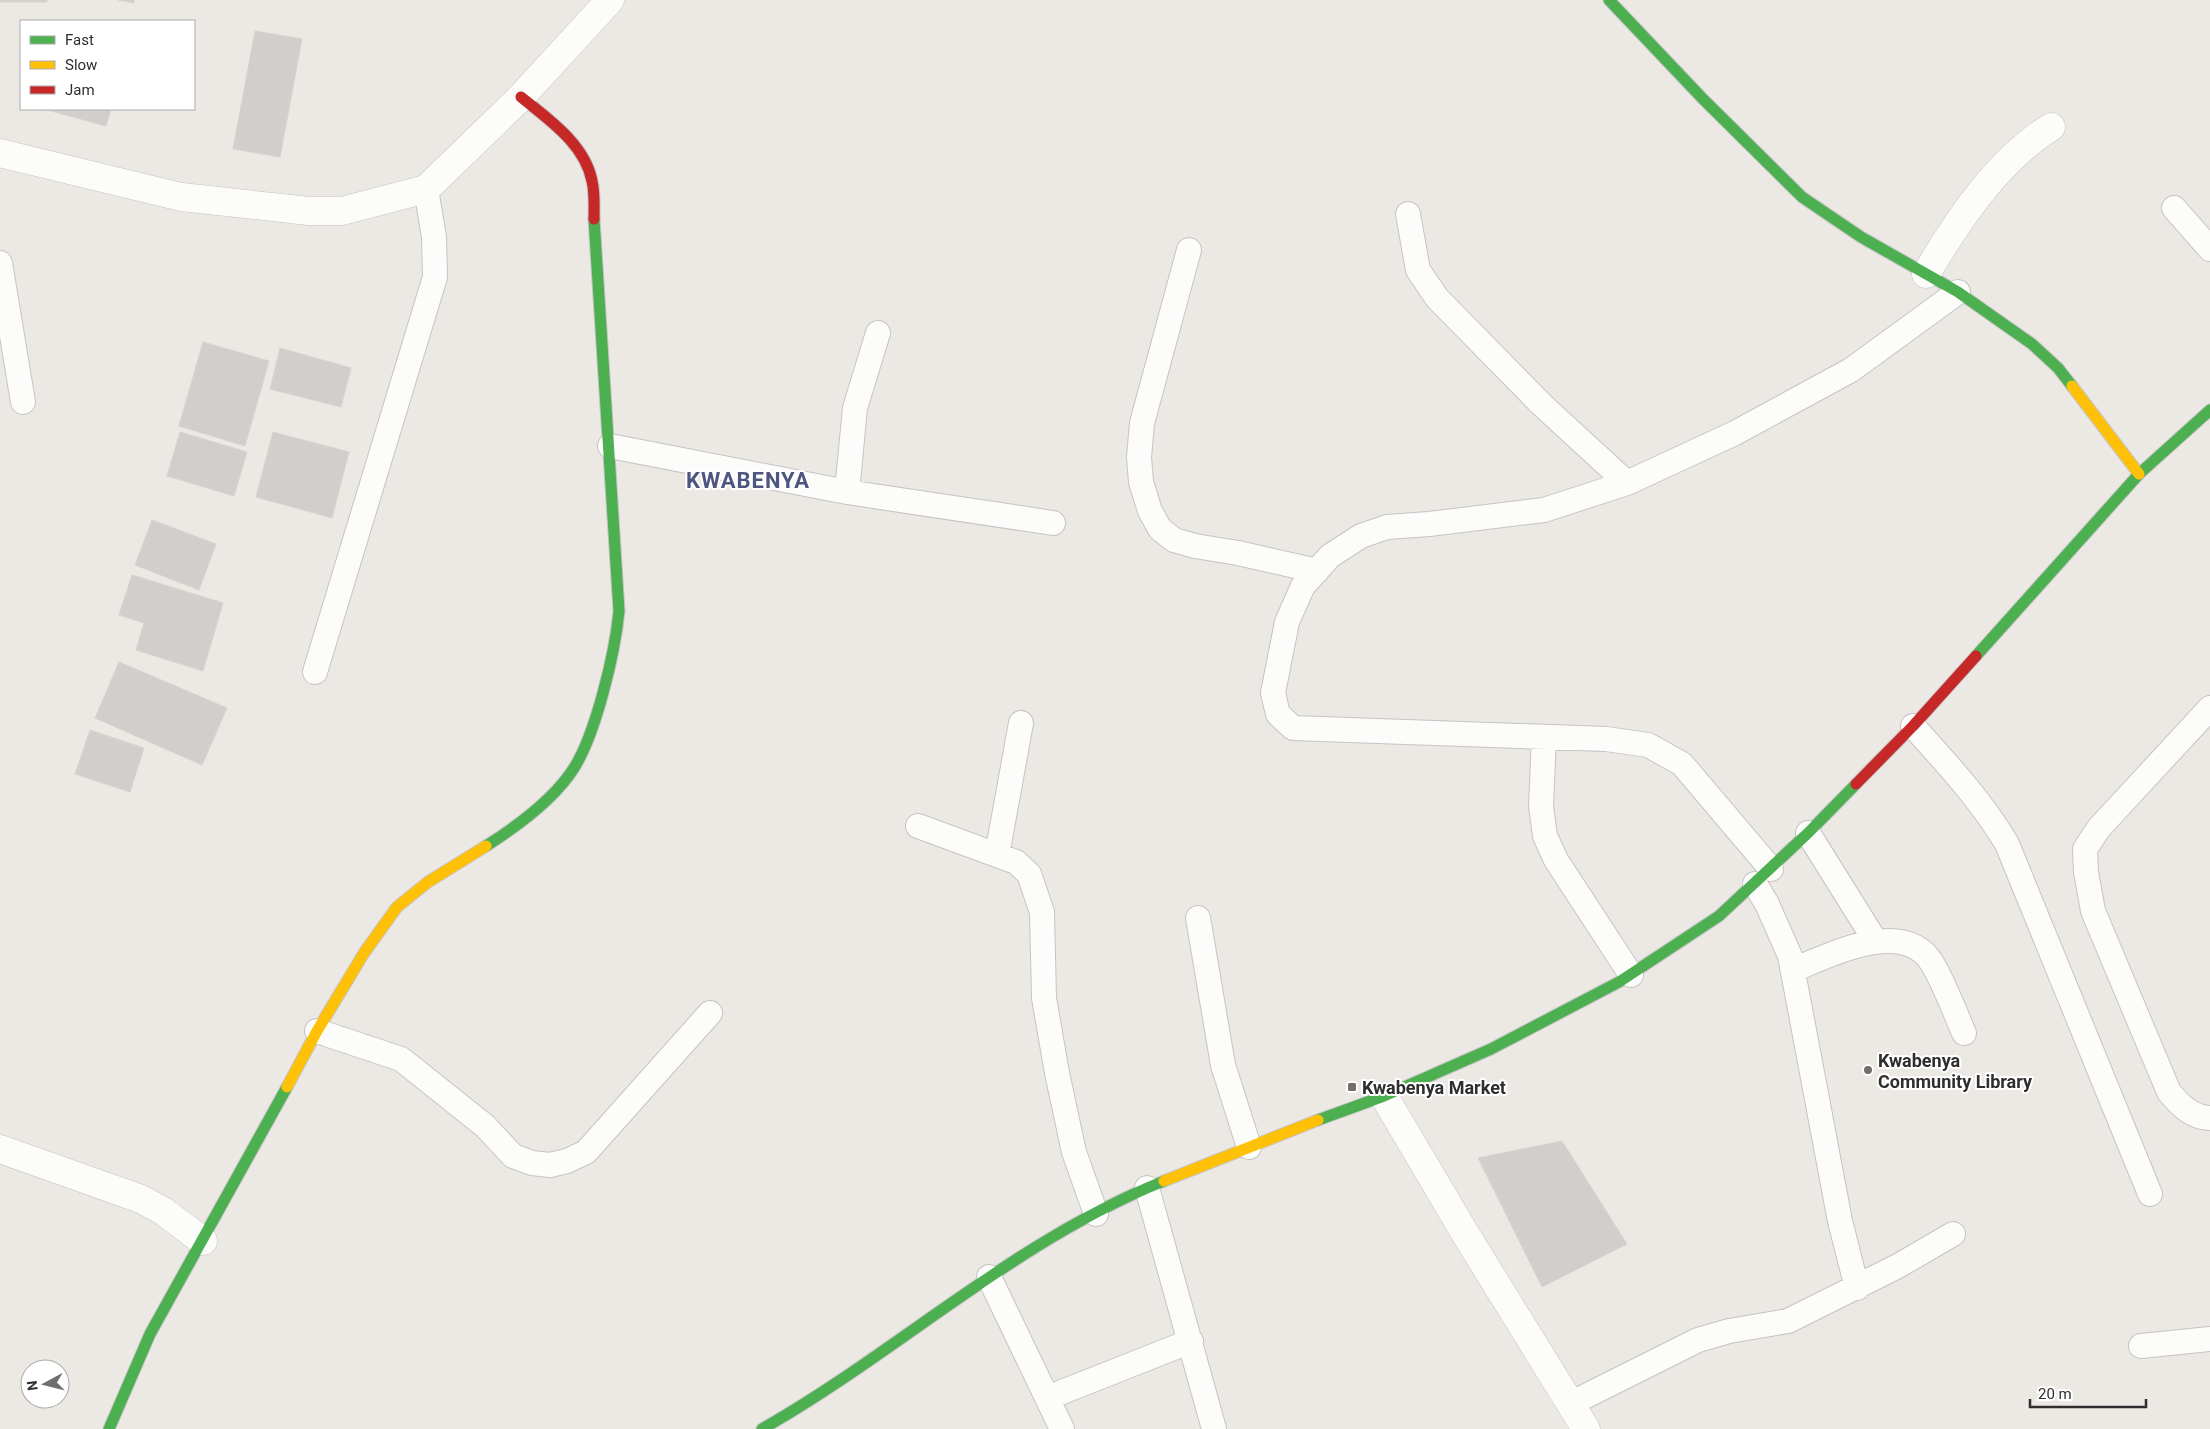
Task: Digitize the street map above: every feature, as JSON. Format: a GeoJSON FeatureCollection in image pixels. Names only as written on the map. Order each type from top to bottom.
{"type":"FeatureCollection","features":[{"type":"Feature","properties":{"kind":"street"},"geometry":{"type":"LineString","coordinates":[[0,153],[181,197],[309,211],[342,211],[426,189],[521,97],[610,0]]}},
{"type":"Feature","properties":{"kind":"street"},"geometry":{"type":"LineString","coordinates":[[1609,0],[1703,99],[1802,197],[1861,237],[1958,292],[2032,344],[2058,368],[2140,474]]}},
{"type":"Feature","properties":{"kind":"street"},"geometry":{"type":"LineString","coordinates":[[109,1429],[150,1334],[203,1241],[317,1031],[364,953],[397,907],[428,882],[500,837],[552,795],[574,768],[588,738],[598,708],[617,634],[618,592],[592,180],[582,155],[558,128],[521,97]]}},
{"type":"Feature","properties":{"kind":"street"},"geometry":{"type":"LineString","coordinates":[[1926,274],[1956,223],[1990,182],[2037,136],[2051,127]]}},
{"type":"Feature","properties":{"kind":"street"},"geometry":{"type":"LineString","coordinates":[[762,1429],[797,1409],[989,1277],[1063,1231],[1147,1188],[1384,1096],[1491,1049],[1565,1012],[1631,974],[1719,916],[1808,833],[1913,726],[2140,474],[2208,420]]}},
{"type":"Feature","properties":{"kind":"street"},"geometry":{"type":"LineString","coordinates":[[1384,1096],[1466,1235],[1586,1429]]}},
{"type":"Feature","properties":{"kind":"street"},"geometry":{"type":"LineString","coordinates":[[0,1149],[141,1199],[163,1211],[203,1241]]}},
{"type":"Feature","properties":{"kind":"lane"},"geometry":{"type":"LineString","coordinates":[[316,672],[435,277],[434,237],[426,189]]}},
{"type":"Feature","properties":{"kind":"lane"},"geometry":{"type":"LineString","coordinates":[[2174,208],[2210,249]]}},
{"type":"Feature","properties":{"kind":"lane"},"geometry":{"type":"LineString","coordinates":[[1408,214],[1418,270],[1437,298],[1541,404],[1627,483]]}},
{"type":"Feature","properties":{"kind":"lane"},"geometry":{"type":"LineString","coordinates":[[1189,250],[1142,423],[1139,457],[1140,474],[1150,511],[1160,529],[1174,540],[1317,571]]}},
{"type":"Feature","properties":{"kind":"lane"},"geometry":{"type":"LineString","coordinates":[[0,263],[23,402]]}},
{"type":"Feature","properties":{"kind":"lane"},"geometry":{"type":"LineString","coordinates":[[1857,1288],[1840,1222],[1790,956],[1767,904],[1763,876],[1682,764],[1648,744],[1606,739],[1293,728],[1278,714],[1273,692],[1287,622],[1303,586],[1330,556],[1361,536],[1387,527],[1430,524],[1544,510],[1627,483],[1735,433],[1850,370],[1958,292]]}},
{"type":"Feature","properties":{"kind":"lane"},"geometry":{"type":"LineString","coordinates":[[847,492],[855,408],[878,333]]}},
{"type":"Feature","properties":{"kind":"lane"},"geometry":{"type":"LineString","coordinates":[[610,446],[847,492],[1053,523]]}},
{"type":"Feature","properties":{"kind":"lane"},"geometry":{"type":"LineString","coordinates":[[2210,708],[2099,828],[2085,849],[2086,872],[2093,911],[2169,1092],[2181,1106],[2202,1118],[2210,1118]]}},
{"type":"Feature","properties":{"kind":"lane"},"geometry":{"type":"LineString","coordinates":[[997,855],[1021,724]]}},
{"type":"Feature","properties":{"kind":"lane"},"geometry":{"type":"LineString","coordinates":[[1913,726],[1971,790],[1989,813],[2007,844],[2150,1194]]}},
{"type":"Feature","properties":{"kind":"lane"},"geometry":{"type":"LineString","coordinates":[[1544,736],[1541,806],[1545,836],[1556,860],[1631,974]]}},
{"type":"Feature","properties":{"kind":"lane"},"geometry":{"type":"LineString","coordinates":[[918,826],[1016,862],[1029,874],[1042,912],[1044,998],[1058,1073],[1074,1152],[1096,1214]]}},
{"type":"Feature","properties":{"kind":"lane"},"geometry":{"type":"LineString","coordinates":[[1808,833],[1876,942]]}},
{"type":"Feature","properties":{"kind":"lane"},"geometry":{"type":"LineString","coordinates":[[1198,918],[1223,1066],[1249,1147]]}},
{"type":"Feature","properties":{"kind":"lane"},"geometry":{"type":"LineString","coordinates":[[1793,970],[1851,946],[1896,941],[1914,946],[1932,962],[1964,1033]]}},
{"type":"Feature","properties":{"kind":"lane"},"geometry":{"type":"LineString","coordinates":[[317,1031],[401,1059],[485,1126],[513,1156],[532,1163],[550,1165],[567,1161],[586,1152],[710,1013]]}},
{"type":"Feature","properties":{"kind":"lane"},"geometry":{"type":"LineString","coordinates":[[1147,1188],[1214,1429]]}},
{"type":"Feature","properties":{"kind":"lane"},"geometry":{"type":"LineString","coordinates":[[1570,1404],[1698,1340],[1730,1331],[1788,1321],[1857,1288],[1953,1234]]}},
{"type":"Feature","properties":{"kind":"lane"},"geometry":{"type":"LineString","coordinates":[[989,1277],[1062,1429]]}},
{"type":"Feature","properties":{"kind":"lane"},"geometry":{"type":"LineString","coordinates":[[2141,1346],[2210,1339]]}},
{"type":"Feature","properties":{"kind":"lane"},"geometry":{"type":"LineString","coordinates":[[1047,1398],[1191,1341]]}},
{"type":"Feature","properties":{"kind":"building"},"geometry":{"type":"Polygon","coordinates":[[[0,0],[47,0],[47,2],[0,2],[0,0]]]}},
{"type":"Feature","properties":{"kind":"building"},"geometry":{"type":"Polygon","coordinates":[[[118,0],[134,0],[134,3],[118,0]]]}},
{"type":"Feature","properties":{"kind":"building"},"geometry":{"type":"Polygon","coordinates":[[[255,31],[302,39],[280,157],[233,149],[255,31]]]}},
{"type":"Feature","properties":{"kind":"building"},"geometry":{"type":"Polygon","coordinates":[[[48,110],[111,110],[106,126],[48,110]]]}},
{"type":"Feature","properties":{"kind":"building"},"geometry":{"type":"Polygon","coordinates":[[[203,342],[269,361],[245,446],[179,426],[203,342]]]}},
{"type":"Feature","properties":{"kind":"building"},"geometry":{"type":"Polygon","coordinates":[[[280,348],[351,368],[341,407],[270,389],[280,348]]]}},
{"type":"Feature","properties":{"kind":"building"},"geometry":{"type":"Polygon","coordinates":[[[180,432],[247,452],[234,496],[167,476],[180,432]]]}},
{"type":"Feature","properties":{"kind":"building"},"geometry":{"type":"Polygon","coordinates":[[[273,432],[349,452],[332,518],[256,497],[273,432]]]}},
{"type":"Feature","properties":{"kind":"building"},"geometry":{"type":"Polygon","coordinates":[[[152,520],[216,544],[199,590],[135,565],[152,520]]]}},
{"type":"Feature","properties":{"kind":"building"},"geometry":{"type":"Polygon","coordinates":[[[132,575],[223,603],[203,671],[136,650],[144,623],[119,615],[132,575]]]}},
{"type":"Feature","properties":{"kind":"building"},"geometry":{"type":"Polygon","coordinates":[[[119,662],[227,708],[202,765],[95,718],[119,662]]]}},
{"type":"Feature","properties":{"kind":"building"},"geometry":{"type":"Polygon","coordinates":[[[90,730],[144,748],[130,792],[75,774],[90,730]]]}},
{"type":"Feature","properties":{"kind":"building"},"geometry":{"type":"Polygon","coordinates":[[[1562,1141],[1627,1244],[1542,1287],[1478,1158],[1562,1141]]]}},
{"type":"Feature","properties":{"kind":"traffic: fast"},"geometry":{"type":"LineString","coordinates":[[1609,0],[1703,99],[1802,197],[1861,237],[1958,292],[2032,344],[2058,368],[2072,386]]}},
{"type":"Feature","properties":{"kind":"traffic: fast"},"geometry":{"type":"LineString","coordinates":[[486,846],[510,830],[546,801],[574,768],[590,735],[597,714],[609,670],[617,628],[619,611],[594,219]]}},
{"type":"Feature","properties":{"kind":"traffic: fast"},"geometry":{"type":"LineString","coordinates":[[1976,656],[2139,474],[2210,410]]}},
{"type":"Feature","properties":{"kind":"traffic: fast"},"geometry":{"type":"LineString","coordinates":[[1318,1120],[1384,1096],[1491,1049],[1619,982],[1719,916],[1808,833],[1856,784]]}},
{"type":"Feature","properties":{"kind":"traffic: fast"},"geometry":{"type":"LineString","coordinates":[[109,1429],[150,1334],[287,1087]]}},
{"type":"Feature","properties":{"kind":"traffic: fast"},"geometry":{"type":"LineString","coordinates":[[762,1429],[862,1366],[959,1298],[1058,1234],[1110,1205],[1164,1181]]}},
{"type":"Feature","properties":{"kind":"traffic: slow"},"geometry":{"type":"LineString","coordinates":[[2072,386],[2139,474]]}},
{"type":"Feature","properties":{"kind":"traffic: slow"},"geometry":{"type":"LineString","coordinates":[[287,1087],[317,1031],[364,953],[397,907],[428,882],[486,846]]}},
{"type":"Feature","properties":{"kind":"traffic: slow"},"geometry":{"type":"LineString","coordinates":[[1164,1181],[1318,1120]]}},
{"type":"Feature","properties":{"kind":"traffic: jam"},"geometry":{"type":"LineString","coordinates":[[521,97],[564,133],[582,155],[593,186],[594,219]]}},
{"type":"Feature","properties":{"kind":"traffic: jam"},"geometry":{"type":"LineString","coordinates":[[1856,784],[1913,726],[1976,656]]}},
{"type":"Feature","properties":{"kind":"place","name":"Kwabenya Community Library"},"geometry":{"type":"Point","coordinates":[1868,1070]}},
{"type":"Feature","properties":{"kind":"place","name":"Kwabenya Market"},"geometry":{"type":"Point","coordinates":[1352,1087]}},
{"type":"Feature","properties":{"kind":"district","name":"KWABENYA"},"geometry":{"type":"Point","coordinates":[748,480]}}]}
